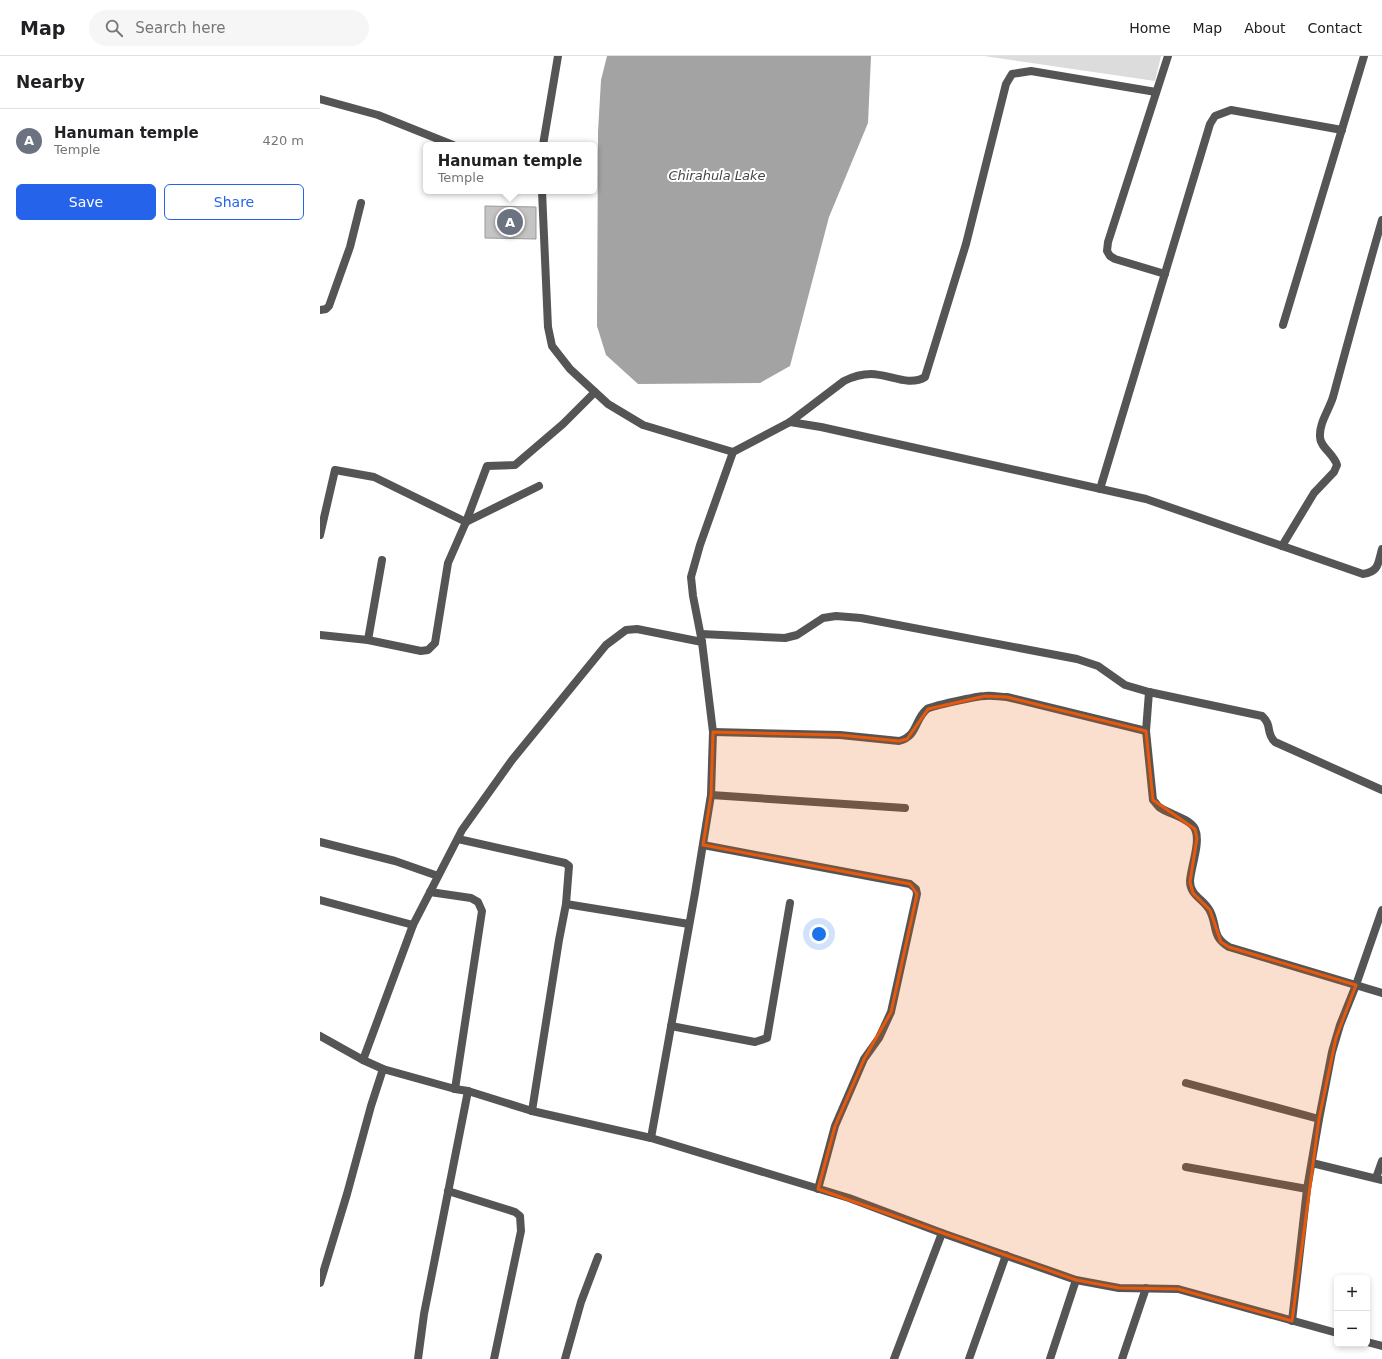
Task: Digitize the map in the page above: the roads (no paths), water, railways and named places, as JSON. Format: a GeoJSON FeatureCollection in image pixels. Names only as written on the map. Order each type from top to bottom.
{"type":"FeatureCollection","features":[{"type":"Feature","properties":{"kind":"street"},"geometry":{"type":"LineString","coordinates":[[544,142],[558,56]]}},
{"type":"Feature","properties":{"kind":"street"},"geometry":{"type":"LineString","coordinates":[[1165,274],[1115,259],[1110,256],[1107,251],[1108,242],[1168,56]]}},
{"type":"Feature","properties":{"kind":"street"},"geometry":{"type":"LineString","coordinates":[[1283,325],[1364,56]]}},
{"type":"Feature","properties":{"kind":"street"},"geometry":{"type":"LineString","coordinates":[[651,1138],[711,795],[713,732],[702,638],[693,596],[691,577],[700,545],[733,452],[790,422],[851,378],[870,374],[917,381],[925,377],[966,244],[1006,84],[1012,74],[1031,71],[1156,92]]}},
{"type":"Feature","properties":{"kind":"street"},"geometry":{"type":"LineString","coordinates":[[320,99],[378,115],[446,142]]}},
{"type":"Feature","properties":{"kind":"street"},"geometry":{"type":"LineString","coordinates":[[1100,489],[1210,124],[1215,116],[1231,110],[1342,130]]}},
{"type":"Feature","properties":{"kind":"street"},"geometry":{"type":"LineString","coordinates":[[542,194],[548,327],[552,346],[570,369],[608,404],[643,425],[733,452]]}},
{"type":"Feature","properties":{"kind":"street"},"geometry":{"type":"LineString","coordinates":[[320,310],[326,309],[329,306],[350,247],[361,203]]}},
{"type":"Feature","properties":{"kind":"street"},"geometry":{"type":"LineString","coordinates":[[1282,546],[1314,493],[1334,472],[1337,465],[1334,457],[1320,439],[1320,430],[1332,400],[1382,220]]}},
{"type":"Feature","properties":{"kind":"street"},"geometry":{"type":"LineString","coordinates":[[320,635],[368,640],[421,651],[428,650],[435,643],[448,563],[466,522],[487,466],[515,465],[563,424],[595,392]]}},
{"type":"Feature","properties":{"kind":"street"},"geometry":{"type":"LineString","coordinates":[[790,422],[821,427],[1146,499],[1363,574],[1373,572],[1377,567],[1382,549]]}},
{"type":"Feature","properties":{"kind":"street"},"geometry":{"type":"LineString","coordinates":[[320,534],[335,470],[374,477],[466,522]]}},
{"type":"Feature","properties":{"kind":"street"},"geometry":{"type":"LineString","coordinates":[[466,522],[539,486]]}},
{"type":"Feature","properties":{"kind":"street"},"geometry":{"type":"LineString","coordinates":[[368,640],[382,560]]}},
{"type":"Feature","properties":{"kind":"street"},"geometry":{"type":"LineString","coordinates":[[363,1060],[413,925],[462,830],[512,760],[606,645],[626,630],[637,628],[702,638],[785,638],[797,635],[823,618],[836,616],[861,618],[1077,659],[1098,666],[1125,685],[1149,692],[1262,716],[1268,722],[1270,737],[1278,744],[1382,790]]}},
{"type":"Feature","properties":{"kind":"street"},"geometry":{"type":"LineString","coordinates":[[1149,692],[1146,731],[1153,800],[1158,806],[1190,823],[1195,829],[1197,838],[1190,882],[1193,893],[1210,910],[1218,938],[1221,942],[1229,947],[1382,993]]}},
{"type":"Feature","properties":{"kind":"street"},"geometry":{"type":"LineString","coordinates":[[713,732],[840,735],[899,741],[907,739],[928,709],[968,698],[985,696],[1007,697],[1146,731]]}},
{"type":"Feature","properties":{"kind":"street"},"geometry":{"type":"LineString","coordinates":[[711,795],[905,808]]}},
{"type":"Feature","properties":{"kind":"street"},"geometry":{"type":"LineString","coordinates":[[458,839],[565,863],[569,866],[566,904],[532,1111]]}},
{"type":"Feature","properties":{"kind":"street"},"geometry":{"type":"LineString","coordinates":[[320,842],[395,861],[438,876]]}},
{"type":"Feature","properties":{"kind":"street"},"geometry":{"type":"LineString","coordinates":[[703,845],[910,884],[916,889],[917,894],[891,1012],[879,1038],[864,1058],[835,1126],[818,1189]]}},
{"type":"Feature","properties":{"kind":"street"},"geometry":{"type":"LineString","coordinates":[[430,892],[471,898],[478,902],[482,911],[456,1089]]}},
{"type":"Feature","properties":{"kind":"street"},"geometry":{"type":"LineString","coordinates":[[320,900],[413,925]]}},
{"type":"Feature","properties":{"kind":"street"},"geometry":{"type":"LineString","coordinates":[[671,1026],[754,1042],[766,1038],[790,903]]}},
{"type":"Feature","properties":{"kind":"street"},"geometry":{"type":"LineString","coordinates":[[566,904],[689,924]]}},
{"type":"Feature","properties":{"kind":"street"},"geometry":{"type":"LineString","coordinates":[[1292,1321],[1307,1189],[1319,1119],[1336,1038],[1382,910]]}},
{"type":"Feature","properties":{"kind":"street"},"geometry":{"type":"LineString","coordinates":[[320,1036],[363,1060],[383,1069],[468,1091],[532,1111],[651,1138],[850,1198],[942,1233],[1076,1280],[1119,1288],[1178,1289],[1334,1332]]}},
{"type":"Feature","properties":{"kind":"street"},"geometry":{"type":"LineString","coordinates":[[320,1283],[383,1069]]}},
{"type":"Feature","properties":{"kind":"street"},"geometry":{"type":"LineString","coordinates":[[1186,1083],[1319,1119]]}},
{"type":"Feature","properties":{"kind":"street"},"geometry":{"type":"LineString","coordinates":[[418,1359],[424,1314],[468,1091]]}},
{"type":"Feature","properties":{"kind":"street"},"geometry":{"type":"LineString","coordinates":[[1312,1163],[1379,1179],[1382,1161]]}},
{"type":"Feature","properties":{"kind":"street"},"geometry":{"type":"LineString","coordinates":[[1186,1167],[1307,1189]]}},
{"type":"Feature","properties":{"kind":"street"},"geometry":{"type":"LineString","coordinates":[[448,1191],[515,1212],[520,1216],[521,1231],[494,1359]]}},
{"type":"Feature","properties":{"kind":"street"},"geometry":{"type":"LineString","coordinates":[[894,1359],[942,1233]]}},
{"type":"Feature","properties":{"kind":"street"},"geometry":{"type":"LineString","coordinates":[[969,1359],[1006,1255]]}},
{"type":"Feature","properties":{"kind":"street"},"geometry":{"type":"LineString","coordinates":[[565,1359],[581,1302],[598,1257]]}},
{"type":"Feature","properties":{"kind":"street"},"geometry":{"type":"LineString","coordinates":[[1050,1359],[1076,1280]]}},
{"type":"Feature","properties":{"kind":"street"},"geometry":{"type":"LineString","coordinates":[[1122,1359],[1146,1288]]}},
{"type":"Feature","properties":{"kind":"street"},"geometry":{"type":"LineString","coordinates":[[1370,1343],[1382,1346]]}},
{"type":"Feature","properties":{"kind":"water","name":"Chirahula Lake"},"geometry":{"type":"Polygon","coordinates":[[[607,56],[871,56],[868,123],[829,217],[790,366],[760,383],[638,384],[606,355],[597,326],[598,132],[601,80],[607,56]]]}},
{"type":"Feature","properties":{"kind":"place","name":"Hanuman temple"},"geometry":{"type":"Point","coordinates":[510,222]}}]}
